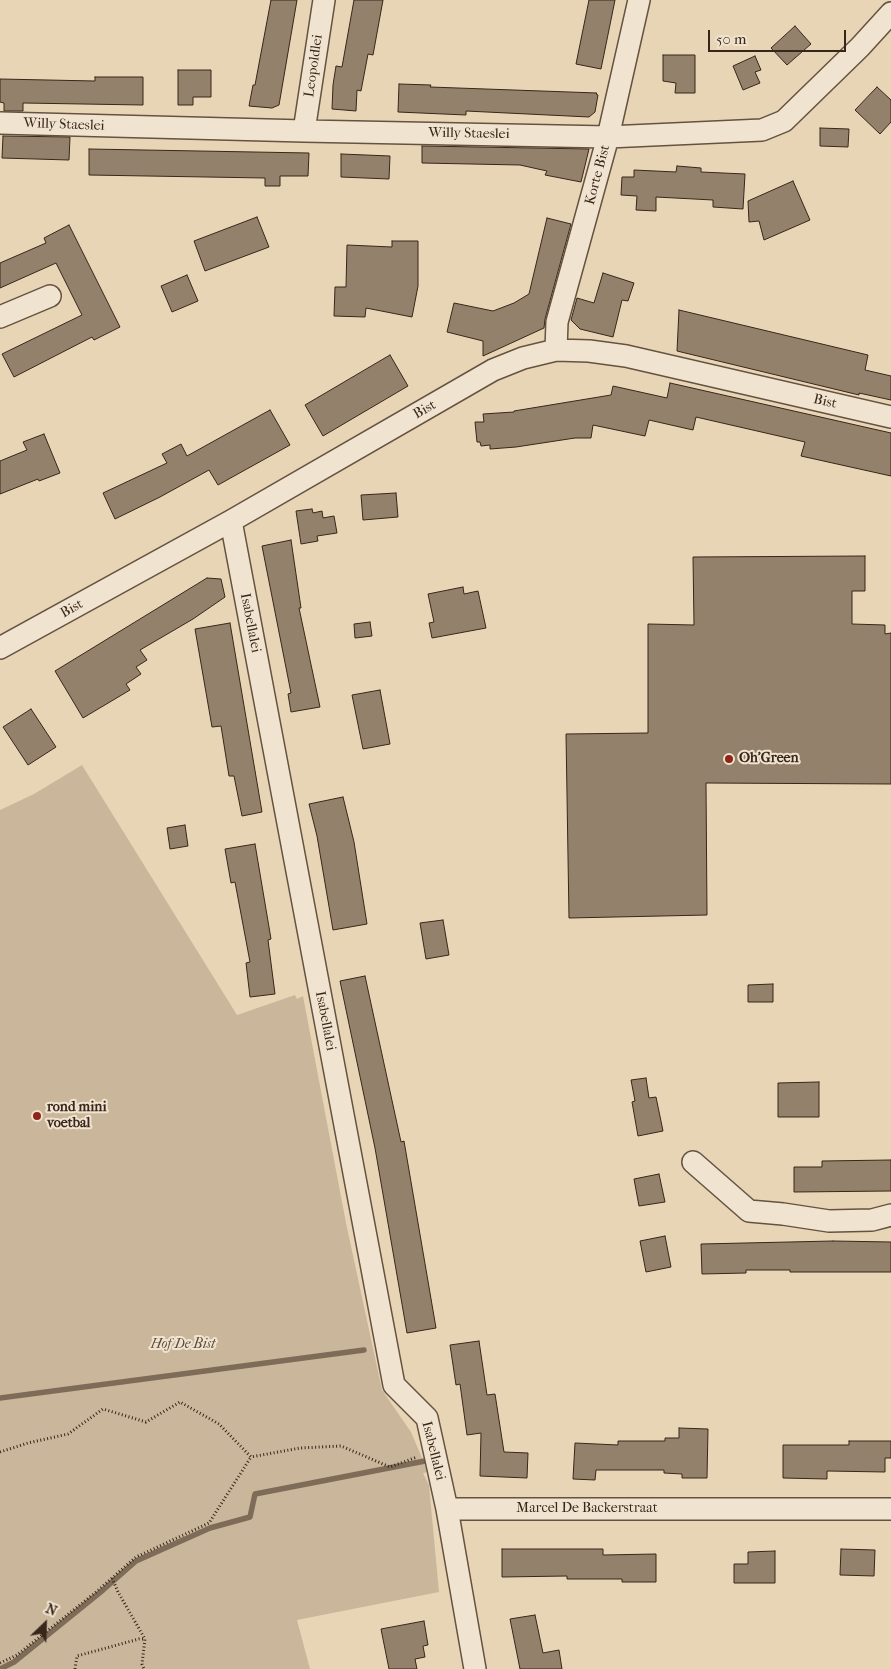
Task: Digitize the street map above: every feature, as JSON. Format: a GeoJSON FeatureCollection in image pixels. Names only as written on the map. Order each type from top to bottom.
{"type":"FeatureCollection","features":[{"type":"Feature","properties":{"kind":"street","name":"Leopoldlei"},"geometry":{"type":"LineString","coordinates":[[304,131],[324,0]]}},
{"type":"Feature","properties":{"kind":"street","name":"Korte Bist"},"geometry":{"type":"LineString","coordinates":[[556,350],[558,322],[608,137],[639,0]]}},
{"type":"Feature","properties":{"kind":"street","name":"Willy Staeslei"},"geometry":{"type":"LineString","coordinates":[[0,123],[608,137],[762,130],[784,121],[891,13]]}},
{"type":"Feature","properties":{"kind":"street"},"geometry":{"type":"LineString","coordinates":[[0,317],[50,296]]}},
{"type":"Feature","properties":{"kind":"street","name":"Bist"},"geometry":{"type":"LineString","coordinates":[[0,648],[231,521],[493,370],[522,358],[556,350],[589,351],[626,356],[891,417]]}},
{"type":"Feature","properties":{"kind":"street","name":"Isabellalei"},"geometry":{"type":"LineString","coordinates":[[231,521],[394,1385],[427,1418],[447,1509]]}},
{"type":"Feature","properties":{"kind":"street"},"geometry":{"type":"LineString","coordinates":[[693,1162],[749,1211],[829,1221],[872,1220],[891,1215]]}},
{"type":"Feature","properties":{"kind":"street","name":"Marcel De Backerstraat"},"geometry":{"type":"LineString","coordinates":[[447,1509],[891,1508]]}},
{"type":"Feature","properties":{"kind":"street"},"geometry":{"type":"LineString","coordinates":[[447,1509],[475,1669]]}},
{"type":"Feature","properties":{"kind":"path"},"geometry":{"type":"LineString","coordinates":[[0,1452],[28,1443],[68,1434],[103,1409],[146,1422],[180,1402],[219,1424],[251,1457]]}},
{"type":"Feature","properties":{"kind":"path"},"geometry":{"type":"LineString","coordinates":[[0,1663],[17,1655],[113,1580],[136,1557],[209,1523],[251,1457],[300,1448],[341,1446],[390,1467],[434,1451]]}},
{"type":"Feature","properties":{"kind":"path"},"geometry":{"type":"LineString","coordinates":[[113,1580],[145,1639],[142,1664],[144,1669]]}},
{"type":"Feature","properties":{"kind":"path"},"geometry":{"type":"LineString","coordinates":[[75,1669],[77,1656],[138,1639],[145,1639]]}},
{"type":"Feature","properties":{"kind":"green space","name":"Hof De Bist"},"geometry":{"type":"Polygon","coordinates":[[[82,765],[237,1015],[295,995],[297,999],[303,996],[346,1223],[382,1390],[411,1432],[428,1472],[423,1473],[429,1485],[439,1592],[297,1620],[310,1669],[0,1669],[0,810],[34,794],[82,765]]]}},
{"type":"Feature","properties":{"kind":"building"},"geometry":{"type":"Polygon","coordinates":[[[271,0],[297,0],[279,105],[272,108],[249,106],[253,85],[255,85],[271,0]]]}},
{"type":"Feature","properties":{"kind":"building"},"geometry":{"type":"Polygon","coordinates":[[[354,0],[383,0],[373,55],[368,54],[361,91],[357,90],[356,111],[332,109],[336,66],[342,67],[354,0]]]}},
{"type":"Feature","properties":{"kind":"building"},"geometry":{"type":"Polygon","coordinates":[[[589,0],[615,0],[601,69],[576,64],[589,0]]]}},
{"type":"Feature","properties":{"kind":"building"},"geometry":{"type":"Polygon","coordinates":[[[795,26],[811,44],[787,65],[771,48],[795,26]]]}},
{"type":"Feature","properties":{"kind":"building"},"geometry":{"type":"Polygon","coordinates":[[[663,55],[695,55],[695,93],[675,93],[676,83],[663,81],[663,55]]]}},
{"type":"Feature","properties":{"kind":"building"},"geometry":{"type":"Polygon","coordinates":[[[755,56],[761,70],[755,72],[760,83],[743,90],[733,66],[755,56]]]}},
{"type":"Feature","properties":{"kind":"building"},"geometry":{"type":"Polygon","coordinates":[[[178,70],[211,70],[211,97],[193,97],[193,105],[178,105],[178,70]]]}},
{"type":"Feature","properties":{"kind":"building"},"geometry":{"type":"Polygon","coordinates":[[[95,77],[143,77],[143,105],[23,103],[23,111],[4,111],[4,103],[0,102],[0,79],[95,81],[95,77]]]}},
{"type":"Feature","properties":{"kind":"building"},"geometry":{"type":"Polygon","coordinates":[[[399,84],[431,85],[430,87],[597,93],[598,95],[595,112],[589,117],[466,111],[466,115],[398,112],[399,84]]]}},
{"type":"Feature","properties":{"kind":"building"},"geometry":{"type":"Polygon","coordinates":[[[877,87],[891,100],[891,122],[880,134],[855,110],[877,87]]]}},
{"type":"Feature","properties":{"kind":"building"},"geometry":{"type":"Polygon","coordinates":[[[820,128],[849,129],[848,147],[820,146],[820,128]]]}},
{"type":"Feature","properties":{"kind":"building"},"geometry":{"type":"Polygon","coordinates":[[[3,136],[70,137],[69,160],[2,158],[3,136]]]}},
{"type":"Feature","properties":{"kind":"building"},"geometry":{"type":"Polygon","coordinates":[[[422,146],[589,149],[581,182],[545,175],[547,171],[520,165],[422,163],[422,146]]]}},
{"type":"Feature","properties":{"kind":"building"},"geometry":{"type":"Polygon","coordinates":[[[89,149],[309,153],[308,176],[280,176],[280,186],[265,186],[265,178],[89,175],[89,149]]]}},
{"type":"Feature","properties":{"kind":"building"},"geometry":{"type":"Polygon","coordinates":[[[341,154],[390,156],[389,179],[341,177],[341,154]]]}},
{"type":"Feature","properties":{"kind":"building"},"geometry":{"type":"Polygon","coordinates":[[[677,166],[701,168],[701,172],[745,174],[743,209],[713,207],[713,200],[656,197],[656,211],[636,210],[637,196],[621,195],[622,177],[634,177],[634,170],[676,172],[677,166]]]}},
{"type":"Feature","properties":{"kind":"building"},"geometry":{"type":"Polygon","coordinates":[[[793,181],[810,220],[764,240],[759,221],[749,222],[748,201],[793,181]]]}},
{"type":"Feature","properties":{"kind":"building"},"geometry":{"type":"Polygon","coordinates":[[[257,217],[269,247],[205,271],[194,241],[257,217]]]}},
{"type":"Feature","properties":{"kind":"building"},"geometry":{"type":"Polygon","coordinates":[[[547,218],[571,224],[544,328],[483,356],[483,341],[447,332],[454,303],[493,311],[514,303],[529,294],[547,218]]]}},
{"type":"Feature","properties":{"kind":"building"},"geometry":{"type":"Polygon","coordinates":[[[69,225],[120,327],[94,340],[92,337],[14,377],[2,354],[82,315],[56,263],[0,288],[0,263],[46,243],[44,238],[69,225]]]}},
{"type":"Feature","properties":{"kind":"building"},"geometry":{"type":"Polygon","coordinates":[[[392,241],[418,241],[418,286],[412,317],[366,308],[365,317],[334,316],[335,287],[346,287],[347,245],[392,247],[392,241]]]}},
{"type":"Feature","properties":{"kind":"building"},"geometry":{"type":"Polygon","coordinates":[[[603,273],[634,283],[628,301],[622,300],[613,337],[580,329],[571,320],[577,298],[594,303],[603,273]]]}},
{"type":"Feature","properties":{"kind":"building"},"geometry":{"type":"Polygon","coordinates":[[[187,275],[198,301],[172,312],[161,286],[187,275]]]}},
{"type":"Feature","properties":{"kind":"building"},"geometry":{"type":"Polygon","coordinates":[[[679,310],[868,355],[865,370],[891,376],[891,400],[859,393],[859,395],[677,351],[679,310]]]}},
{"type":"Feature","properties":{"kind":"building"},"geometry":{"type":"Polygon","coordinates":[[[390,355],[408,386],[323,436],[305,405],[390,355]]]}},
{"type":"Feature","properties":{"kind":"building"},"geometry":{"type":"Polygon","coordinates":[[[670,383],[891,433],[891,476],[801,456],[805,442],[696,417],[693,430],[649,420],[645,436],[593,425],[591,438],[575,438],[490,449],[490,445],[481,446],[480,442],[477,442],[475,422],[484,422],[483,414],[514,412],[611,395],[613,386],[667,398],[670,383]]]}},
{"type":"Feature","properties":{"kind":"building"},"geometry":{"type":"Polygon","coordinates":[[[270,410],[290,445],[218,485],[209,470],[115,519],[103,493],[167,463],[162,454],[181,444],[187,456],[270,410]]]}},
{"type":"Feature","properties":{"kind":"building"},"geometry":{"type":"Polygon","coordinates":[[[44,434],[60,473],[39,481],[38,479],[0,494],[0,461],[27,450],[23,442],[44,434]]]}},
{"type":"Feature","properties":{"kind":"building"},"geometry":{"type":"Polygon","coordinates":[[[396,493],[398,517],[363,520],[361,495],[396,493]]]}},
{"type":"Feature","properties":{"kind":"building"},"geometry":{"type":"Polygon","coordinates":[[[312,509],[313,513],[322,511],[323,518],[334,516],[337,533],[317,536],[318,541],[301,544],[296,511],[312,509]]]}},
{"type":"Feature","properties":{"kind":"building"},"geometry":{"type":"Polygon","coordinates":[[[291,540],[301,608],[299,608],[320,707],[291,712],[288,694],[291,693],[262,546],[291,540]]]}},
{"type":"Feature","properties":{"kind":"building","name":"Oh'Green"},"geometry":{"type":"Polygon","coordinates":[[[865,556],[865,591],[852,591],[852,624],[885,625],[885,634],[891,633],[891,784],[706,783],[707,915],[569,918],[566,734],[648,733],[648,624],[694,625],[693,557],[865,556]]]}},
{"type":"Feature","properties":{"kind":"building"},"geometry":{"type":"Polygon","coordinates":[[[207,578],[221,579],[225,597],[193,619],[140,650],[147,660],[136,667],[141,674],[126,684],[130,690],[83,718],[55,671],[207,578]]]}},
{"type":"Feature","properties":{"kind":"building"},"geometry":{"type":"Polygon","coordinates":[[[463,587],[464,594],[478,591],[486,628],[432,638],[429,623],[434,622],[428,594],[463,587]]]}},
{"type":"Feature","properties":{"kind":"building"},"geometry":{"type":"Polygon","coordinates":[[[370,622],[372,636],[355,638],[354,624],[370,622]]]}},
{"type":"Feature","properties":{"kind":"building"},"geometry":{"type":"Polygon","coordinates":[[[230,623],[262,812],[242,816],[234,776],[229,776],[221,726],[212,727],[195,629],[230,623]]]}},
{"type":"Feature","properties":{"kind":"building"},"geometry":{"type":"Polygon","coordinates":[[[380,690],[390,744],[363,749],[352,695],[380,690]]]}},
{"type":"Feature","properties":{"kind":"building"},"geometry":{"type":"Polygon","coordinates":[[[31,709],[56,747],[28,765],[3,727],[31,709]]]}},
{"type":"Feature","properties":{"kind":"building"},"geometry":{"type":"Polygon","coordinates":[[[343,797],[354,842],[367,924],[333,930],[317,836],[309,804],[343,797]]]}},
{"type":"Feature","properties":{"kind":"building"},"geometry":{"type":"Polygon","coordinates":[[[185,825],[188,846],[170,849],[167,828],[185,825]]]}},
{"type":"Feature","properties":{"kind":"building"},"geometry":{"type":"Polygon","coordinates":[[[255,844],[271,939],[268,940],[275,994],[250,997],[246,963],[250,962],[235,882],[231,883],[225,849],[255,844]]]}},
{"type":"Feature","properties":{"kind":"building"},"geometry":{"type":"Polygon","coordinates":[[[443,920],[449,955],[426,959],[420,923],[443,920]]]}},
{"type":"Feature","properties":{"kind":"building"},"geometry":{"type":"Polygon","coordinates":[[[365,976],[401,1142],[404,1141],[436,1328],[407,1333],[375,1148],[340,981],[365,976]]]}},
{"type":"Feature","properties":{"kind":"building"},"geometry":{"type":"Polygon","coordinates":[[[773,984],[773,1002],[748,1002],[748,985],[773,984]]]}},
{"type":"Feature","properties":{"kind":"building"},"geometry":{"type":"Polygon","coordinates":[[[646,1078],[649,1098],[656,1097],[663,1131],[638,1136],[632,1102],[635,1101],[631,1080],[646,1078]]]}},
{"type":"Feature","properties":{"kind":"building"},"geometry":{"type":"Polygon","coordinates":[[[819,1082],[819,1117],[778,1117],[778,1083],[819,1082]]]}},
{"type":"Feature","properties":{"kind":"building"},"geometry":{"type":"Polygon","coordinates":[[[891,1160],[891,1191],[794,1192],[794,1167],[822,1167],[822,1161],[891,1160]]]}},
{"type":"Feature","properties":{"kind":"building"},"geometry":{"type":"Polygon","coordinates":[[[659,1174],[665,1202],[639,1206],[634,1179],[659,1174]]]}},
{"type":"Feature","properties":{"kind":"building"},"geometry":{"type":"Polygon","coordinates":[[[665,1236],[671,1267],[646,1272],[640,1241],[665,1236]]]}},
{"type":"Feature","properties":{"kind":"building"},"geometry":{"type":"Polygon","coordinates":[[[833,1241],[891,1242],[891,1272],[746,1270],[746,1273],[702,1274],[701,1244],[833,1241]]]}},
{"type":"Feature","properties":{"kind":"building"},"geometry":{"type":"Polygon","coordinates":[[[479,1341],[487,1395],[495,1394],[504,1452],[528,1453],[527,1478],[480,1476],[481,1433],[467,1435],[460,1384],[456,1385],[450,1345],[479,1341]]]}},
{"type":"Feature","properties":{"kind":"building"},"geometry":{"type":"Polygon","coordinates":[[[679,1428],[708,1429],[707,1478],[682,1478],[682,1474],[664,1473],[664,1470],[596,1470],[595,1480],[573,1479],[575,1443],[618,1445],[618,1441],[665,1441],[665,1438],[679,1438],[679,1428]]]}},
{"type":"Feature","properties":{"kind":"building"},"geometry":{"type":"Polygon","coordinates":[[[849,1441],[891,1441],[891,1458],[885,1458],[885,1472],[827,1471],[827,1479],[783,1478],[783,1445],[849,1445],[849,1441]]]}},
{"type":"Feature","properties":{"kind":"building"},"geometry":{"type":"Polygon","coordinates":[[[502,1549],[603,1549],[603,1555],[656,1554],[656,1582],[622,1582],[622,1579],[567,1579],[567,1576],[502,1577],[502,1549]]]}},
{"type":"Feature","properties":{"kind":"building"},"geometry":{"type":"Polygon","coordinates":[[[841,1549],[875,1550],[874,1576],[840,1575],[841,1549]]]}},
{"type":"Feature","properties":{"kind":"building"},"geometry":{"type":"Polygon","coordinates":[[[775,1551],[775,1583],[734,1583],[734,1564],[748,1564],[748,1552],[775,1551]]]}},
{"type":"Feature","properties":{"kind":"building"},"geometry":{"type":"Polygon","coordinates":[[[535,1615],[543,1653],[559,1650],[562,1669],[520,1669],[510,1619],[535,1615]]]}},
{"type":"Feature","properties":{"kind":"building"},"geometry":{"type":"Polygon","coordinates":[[[424,1621],[428,1645],[423,1646],[425,1657],[415,1659],[417,1669],[389,1669],[381,1629],[424,1621]]]}},
{"type":"Feature","properties":{"kind":"waterway"},"geometry":{"type":"LineString","coordinates":[[0,1398],[364,1350]]}},
{"type":"Feature","properties":{"kind":"waterway"},"geometry":{"type":"LineString","coordinates":[[0,1669],[14,1662],[136,1561],[210,1528],[250,1517],[255,1494],[425,1461]]}},
{"type":"Feature","properties":{"kind":"place","name":"Oh'Green"},"geometry":{"type":"Point","coordinates":[729,759]}},
{"type":"Feature","properties":{"kind":"place","name":"rond mini voetbal"},"geometry":{"type":"Point","coordinates":[37,1116]}}]}
